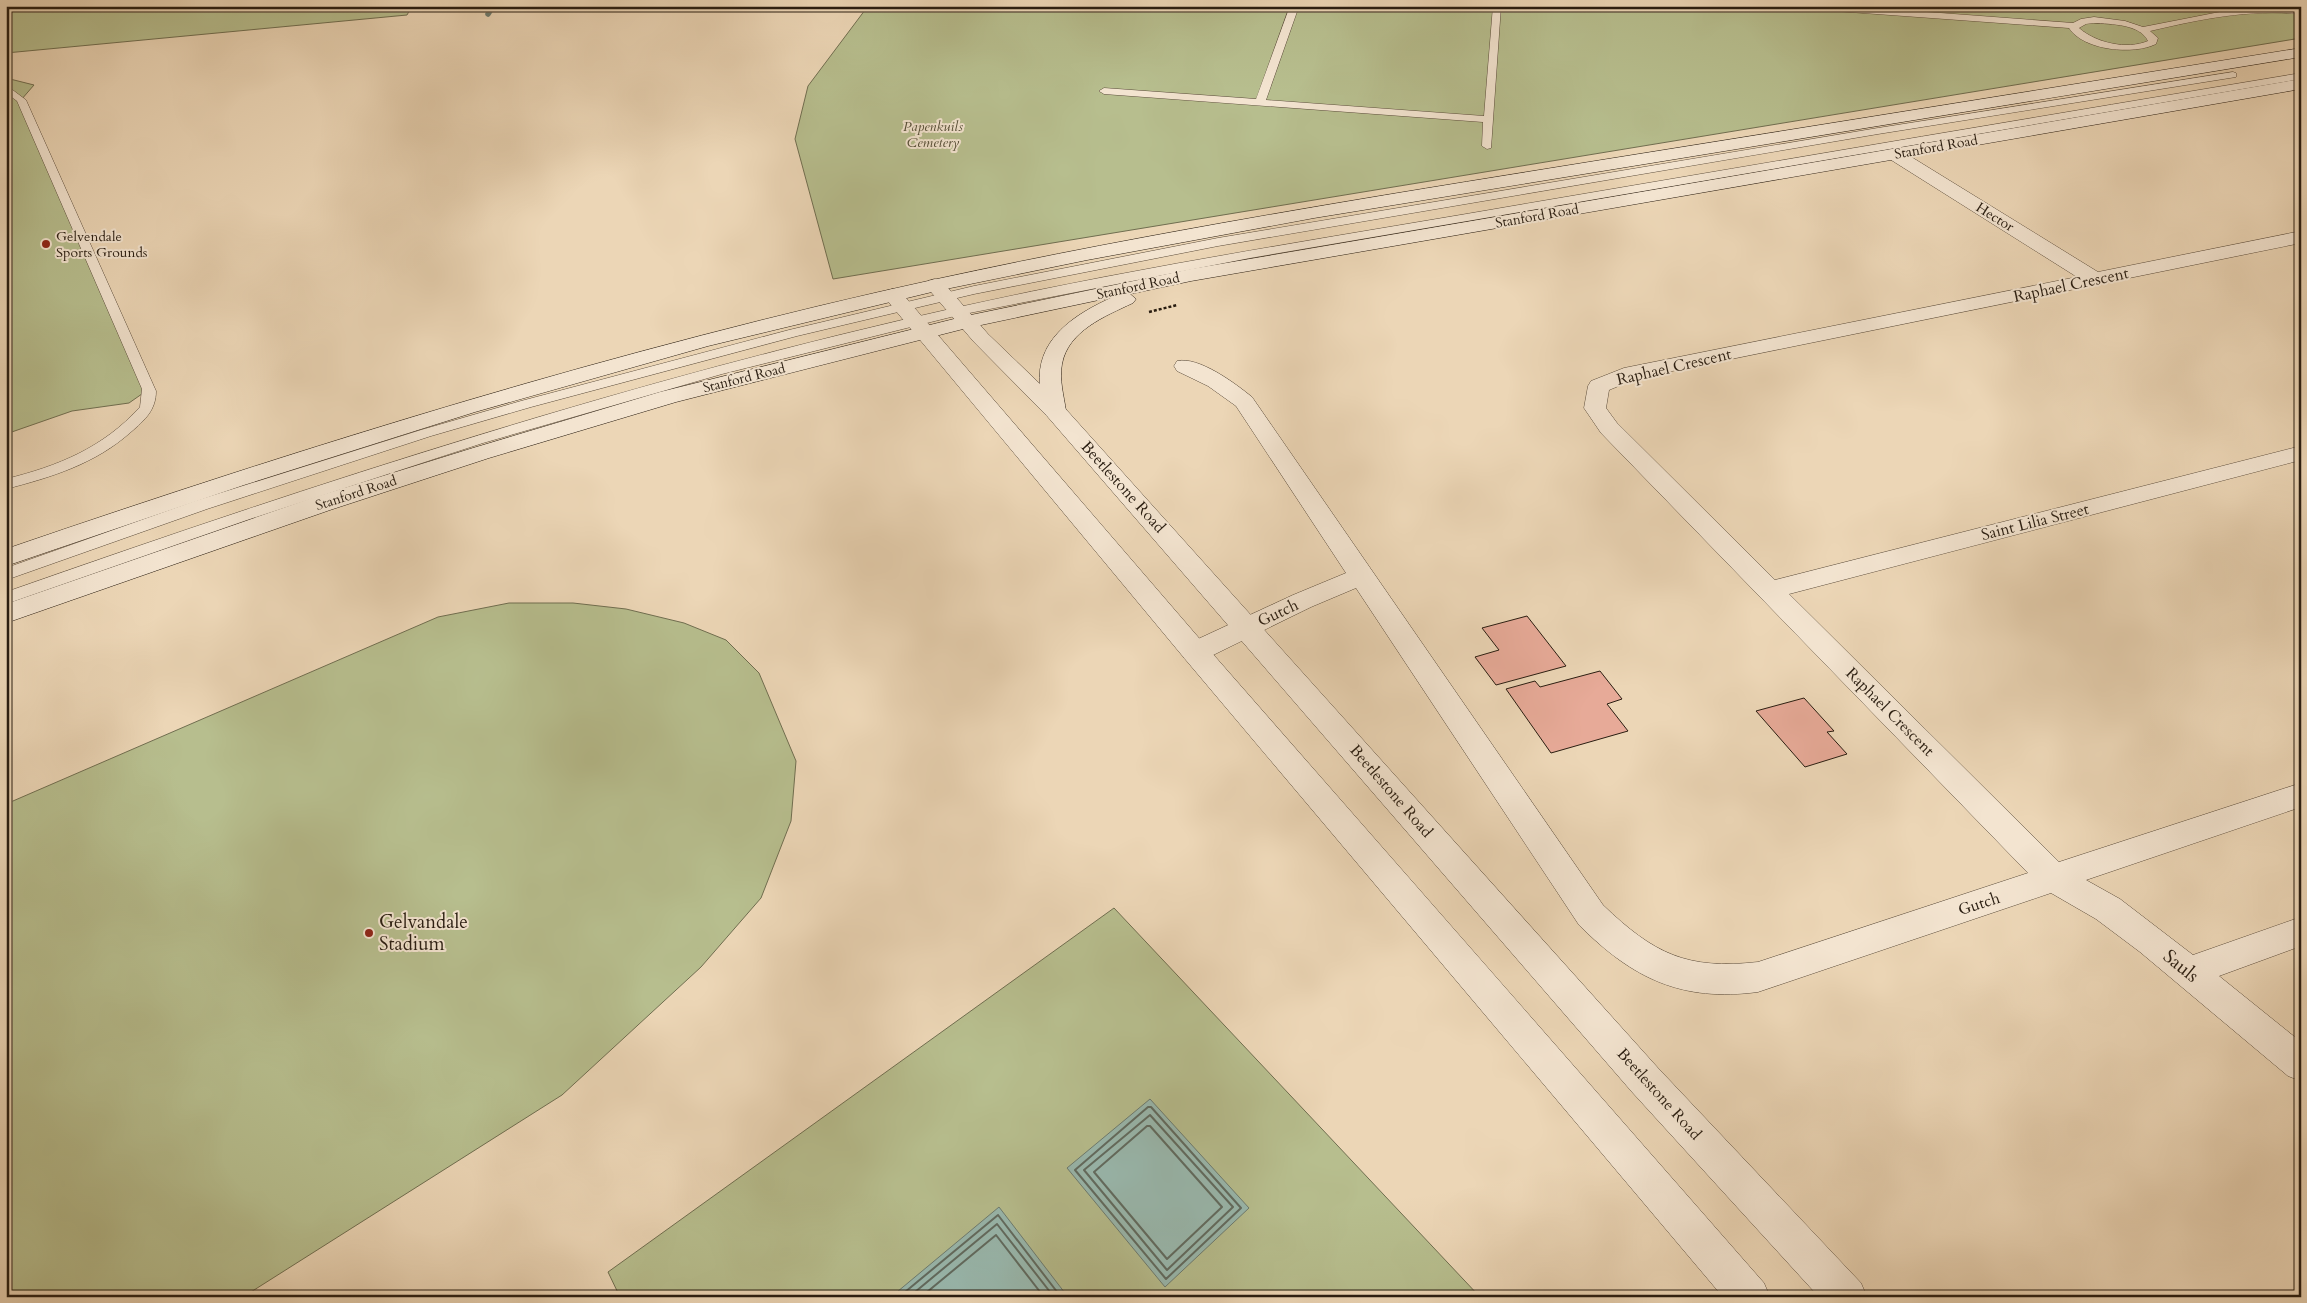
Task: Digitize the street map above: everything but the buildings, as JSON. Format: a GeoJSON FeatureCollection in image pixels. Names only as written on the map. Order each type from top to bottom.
{"type":"FeatureCollection","features":[{"type":"Feature","properties":{"kind":"street","name":"Stanford Road"},"geometry":{"type":"LineString","coordinates":[[6,558],[122,517],[349,444],[626,360],[908,314],[951,304],[1168,238],[1978,103],[2301,52]]}},
{"type":"Feature","properties":{"kind":"street","name":"Stanford Road"},"geometry":{"type":"LineString","coordinates":[[6,614],[321,504],[480,453],[668,398],[908,314],[951,304],[1191,275],[2301,84]]}},
{"type":"Feature","properties":{"kind":"street","name":"Hector"},"geometry":{"type":"LineString","coordinates":[[1894,154],[2096,280]]}},
{"type":"Feature","properties":{"kind":"street","name":"Raphael Crescent"},"geometry":{"type":"LineString","coordinates":[[2055,879],[1609,428],[1594,408],[1596,393],[1599,386],[1632,373],[2301,237]]}},
{"type":"Feature","properties":{"kind":"street"},"geometry":{"type":"LineString","coordinates":[[1055,411],[1051,365],[1054,353],[1073,330],[1091,316],[1116,304],[1191,275]]}},
{"type":"Feature","properties":{"kind":"street","name":"Beetlestone Road"},"geometry":{"type":"LineString","coordinates":[[951,304],[1055,411],[1645,1080],[1847,1297]]}},
{"type":"Feature","properties":{"kind":"street"},"geometry":{"type":"LineString","coordinates":[[908,314],[1195,652],[1750,1297]]}},
{"type":"Feature","properties":{"kind":"street"},"geometry":{"type":"LineString","coordinates":[[1185,366],[1231,390],[1244,402],[1362,576]]}},
{"type":"Feature","properties":{"kind":"street","name":"Saint Lilia Street"},"geometry":{"type":"LineString","coordinates":[[1770,590],[2301,453]]}},
{"type":"Feature","properties":{"kind":"street","name":"Gutch"},"geometry":{"type":"LineString","coordinates":[[1195,652],[1362,576],[1591,915],[1629,951],[1653,964],[1684,976],[1710,981],[1732,982],[1758,977],[2301,795]]}},
{"type":"Feature","properties":{"kind":"street","name":"Sauls"},"geometry":{"type":"LineString","coordinates":[[2055,879],[2108,910],[2301,1064]]}},
{"type":"Feature","properties":{"kind":"street"},"geometry":{"type":"LineString","coordinates":[[2188,972],[2301,931]]}},
{"type":"Feature","properties":{"kind":"lane"},"geometry":{"type":"LineString","coordinates":[[1260,102],[1295,6]]}},
{"type":"Feature","properties":{"kind":"lane"},"geometry":{"type":"LineString","coordinates":[[1487,146],[1496,6]]}},
{"type":"Feature","properties":{"kind":"lane"},"geometry":{"type":"LineString","coordinates":[[1808,6],[2074,26],[2084,21],[2102,17],[2142,30],[2153,38],[2153,42],[2142,47],[2120,47],[2085,38],[2078,34],[2074,26]]}},
{"type":"Feature","properties":{"kind":"lane"},"geometry":{"type":"LineString","coordinates":[[2142,30],[2237,9],[2274,8],[2301,11]]}},
{"type":"Feature","properties":{"kind":"lane"},"geometry":{"type":"LineString","coordinates":[[951,304],[974,290],[1218,242],[1928,123],[2301,64]]}},
{"type":"Feature","properties":{"kind":"lane"},"geometry":{"type":"LineString","coordinates":[[951,304],[2301,76]]}},
{"type":"Feature","properties":{"kind":"lane"},"geometry":{"type":"LineString","coordinates":[[6,88],[21,100],[149,389],[147,408],[121,434],[101,450],[73,464],[45,474],[6,484]]}},
{"type":"Feature","properties":{"kind":"lane"},"geometry":{"type":"LineString","coordinates":[[1104,91],[1488,119]]}},
{"type":"Feature","properties":{"kind":"lane"},"geometry":{"type":"LineString","coordinates":[[6,574],[201,505],[426,433],[794,333],[908,314]]}},
{"type":"Feature","properties":{"kind":"lane"},"geometry":{"type":"LineString","coordinates":[[6,598],[152,546],[479,439],[908,314]]}},
{"type":"Feature","properties":{"kind":"green space"},"geometry":{"type":"Polygon","coordinates":[[[6,6],[412,6],[407,15],[6,53],[6,6]]]}},
{"type":"Feature","properties":{"kind":"green space","name":"Papenkuils Cemetery"},"geometry":{"type":"Polygon","coordinates":[[[868,6],[2301,6],[2301,38],[833,279],[795,139],[808,86],[868,6]]]}},
{"type":"Feature","properties":{"kind":"green space","name":"Gelvendale Sports Grounds"},"geometry":{"type":"Polygon","coordinates":[[[6,78],[34,85],[21,100],[149,389],[129,403],[72,411],[6,434],[6,78]]]}},
{"type":"Feature","properties":{"kind":"green space","name":"Gelvandale Stadium"},"geometry":{"type":"Polygon","coordinates":[[[509,603],[573,603],[626,609],[684,623],[726,640],[759,673],[796,761],[791,821],[761,898],[701,967],[562,1095],[243,1297],[6,1297],[6,804],[438,617],[509,603]]]}},
{"type":"Feature","properties":{"kind":"green space"},"geometry":{"type":"Polygon","coordinates":[[[1114,908],[1480,1297],[620,1297],[608,1272],[1114,908]]]}},
{"type":"Feature","properties":{"kind":"water"},"geometry":{"type":"Polygon","coordinates":[[[1150,1099],[1249,1208],[1165,1287],[1067,1168],[1150,1099]]]}},
{"type":"Feature","properties":{"kind":"water"},"geometry":{"type":"Polygon","coordinates":[[[999,1207],[1068,1297],[891,1297],[999,1207]]]}},
{"type":"Feature","properties":{"kind":"waterway"},"geometry":{"type":"LineString","coordinates":[[488,14],[493,6]]}},
{"type":"Feature","properties":{"kind":"place","name":"Gelvendale Sports Grounds"},"geometry":{"type":"Point","coordinates":[46,244]}},
{"type":"Feature","properties":{"kind":"place","name":"Gelvandale Stadium"},"geometry":{"type":"Point","coordinates":[369,933]}}]}
